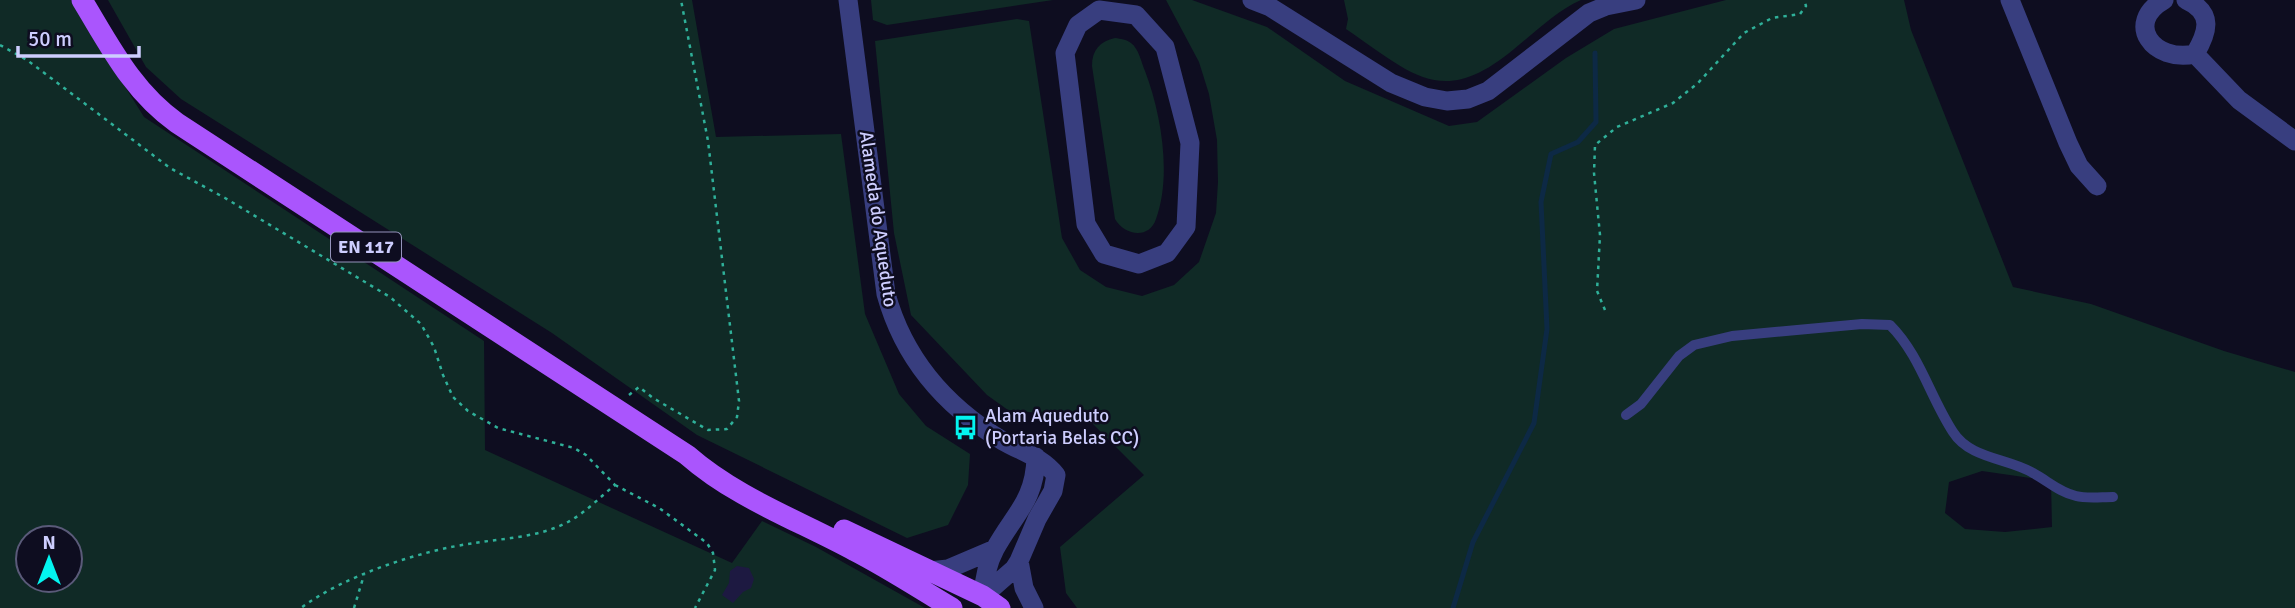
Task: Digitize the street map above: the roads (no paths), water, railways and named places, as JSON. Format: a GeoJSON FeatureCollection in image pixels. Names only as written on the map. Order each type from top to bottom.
{"type":"FeatureCollection","features":[{"type":"Feature","properties":{"kind":"main road","name":"EN 117"},"geometry":{"type":"LineString","coordinates":[[82,0],[136,85],[147,100],[164,114],[613,407],[687,456],[707,473],[731,488],[856,551],[952,608]]}},
{"type":"Feature","properties":{"kind":"main road","name":"EN 117"},"geometry":{"type":"LineString","coordinates":[[687,456],[929,571],[990,604]]}},
{"type":"Feature","properties":{"kind":"main road"},"geometry":{"type":"LineString","coordinates":[[856,551],[953,594],[990,604]]}},
{"type":"Feature","properties":{"kind":"street","name":"Alameda do Aqueduto"},"geometry":{"type":"LineString","coordinates":[[848,0],[886,294],[893,319],[923,374],[953,405],[984,430],[1036,457],[1056,475],[1053,491],[1037,519],[1019,561],[990,604]]}},
{"type":"Feature","properties":{"kind":"street"},"geometry":{"type":"LineString","coordinates":[[1252,0],[1270,7],[1391,83],[1425,97],[1447,101],[1468,99],[1488,91],[1589,13],[1606,6],[1636,0]]}},
{"type":"Feature","properties":{"kind":"street"},"geometry":{"type":"LineString","coordinates":[[2010,0],[2068,143],[2079,166],[2097,186]]}},
{"type":"Feature","properties":{"kind":"street"},"geometry":{"type":"LineString","coordinates":[[2164,0],[2152,7],[2145,24],[2148,41],[2163,53],[2180,57],[2195,54],[2204,38],[2206,20],[2199,6],[2186,0]]}},
{"type":"Feature","properties":{"kind":"street"},"geometry":{"type":"LineString","coordinates":[[1139,7],[1165,47],[1190,143],[1186,227],[1167,253],[1139,264],[1104,254],[1086,224],[1065,53],[1078,25],[1099,10],[1139,7]]}},
{"type":"Feature","properties":{"kind":"street"},"geometry":{"type":"LineString","coordinates":[[2195,54],[2239,100],[2295,141]]}},
{"type":"Feature","properties":{"kind":"street"},"geometry":{"type":"LineString","coordinates":[[990,604],[984,577],[995,549],[1020,513],[1030,492],[1036,457]]}},
{"type":"Feature","properties":{"kind":"street"},"geometry":{"type":"LineString","coordinates":[[929,571],[948,569],[995,549]]}},
{"type":"Feature","properties":{"kind":"street"},"geometry":{"type":"LineString","coordinates":[[1019,561],[1024,587],[1034,608]]}},
{"type":"Feature","properties":{"kind":"lane"},"geometry":{"type":"LineString","coordinates":[[1626,415],[1641,404],[1679,356],[1694,345],[1732,336],[1862,324],[1890,325],[1916,359],[1953,432],[1962,443],[1990,457],[2032,472],[2059,490],[2078,497],[2113,497]]}},
{"type":"Feature","properties":{"kind":"waterway"},"geometry":{"type":"LineString","coordinates":[[1453,608],[1473,542],[1534,423],[1547,329],[1541,202],[1551,154],[1578,142],[1596,122],[1595,53]]}},
{"type":"Feature","properties":{"kind":"place","name":"Alam Aqueduto (Portaria Belas CC)"},"geometry":{"type":"Point","coordinates":[965,427]}}]}
